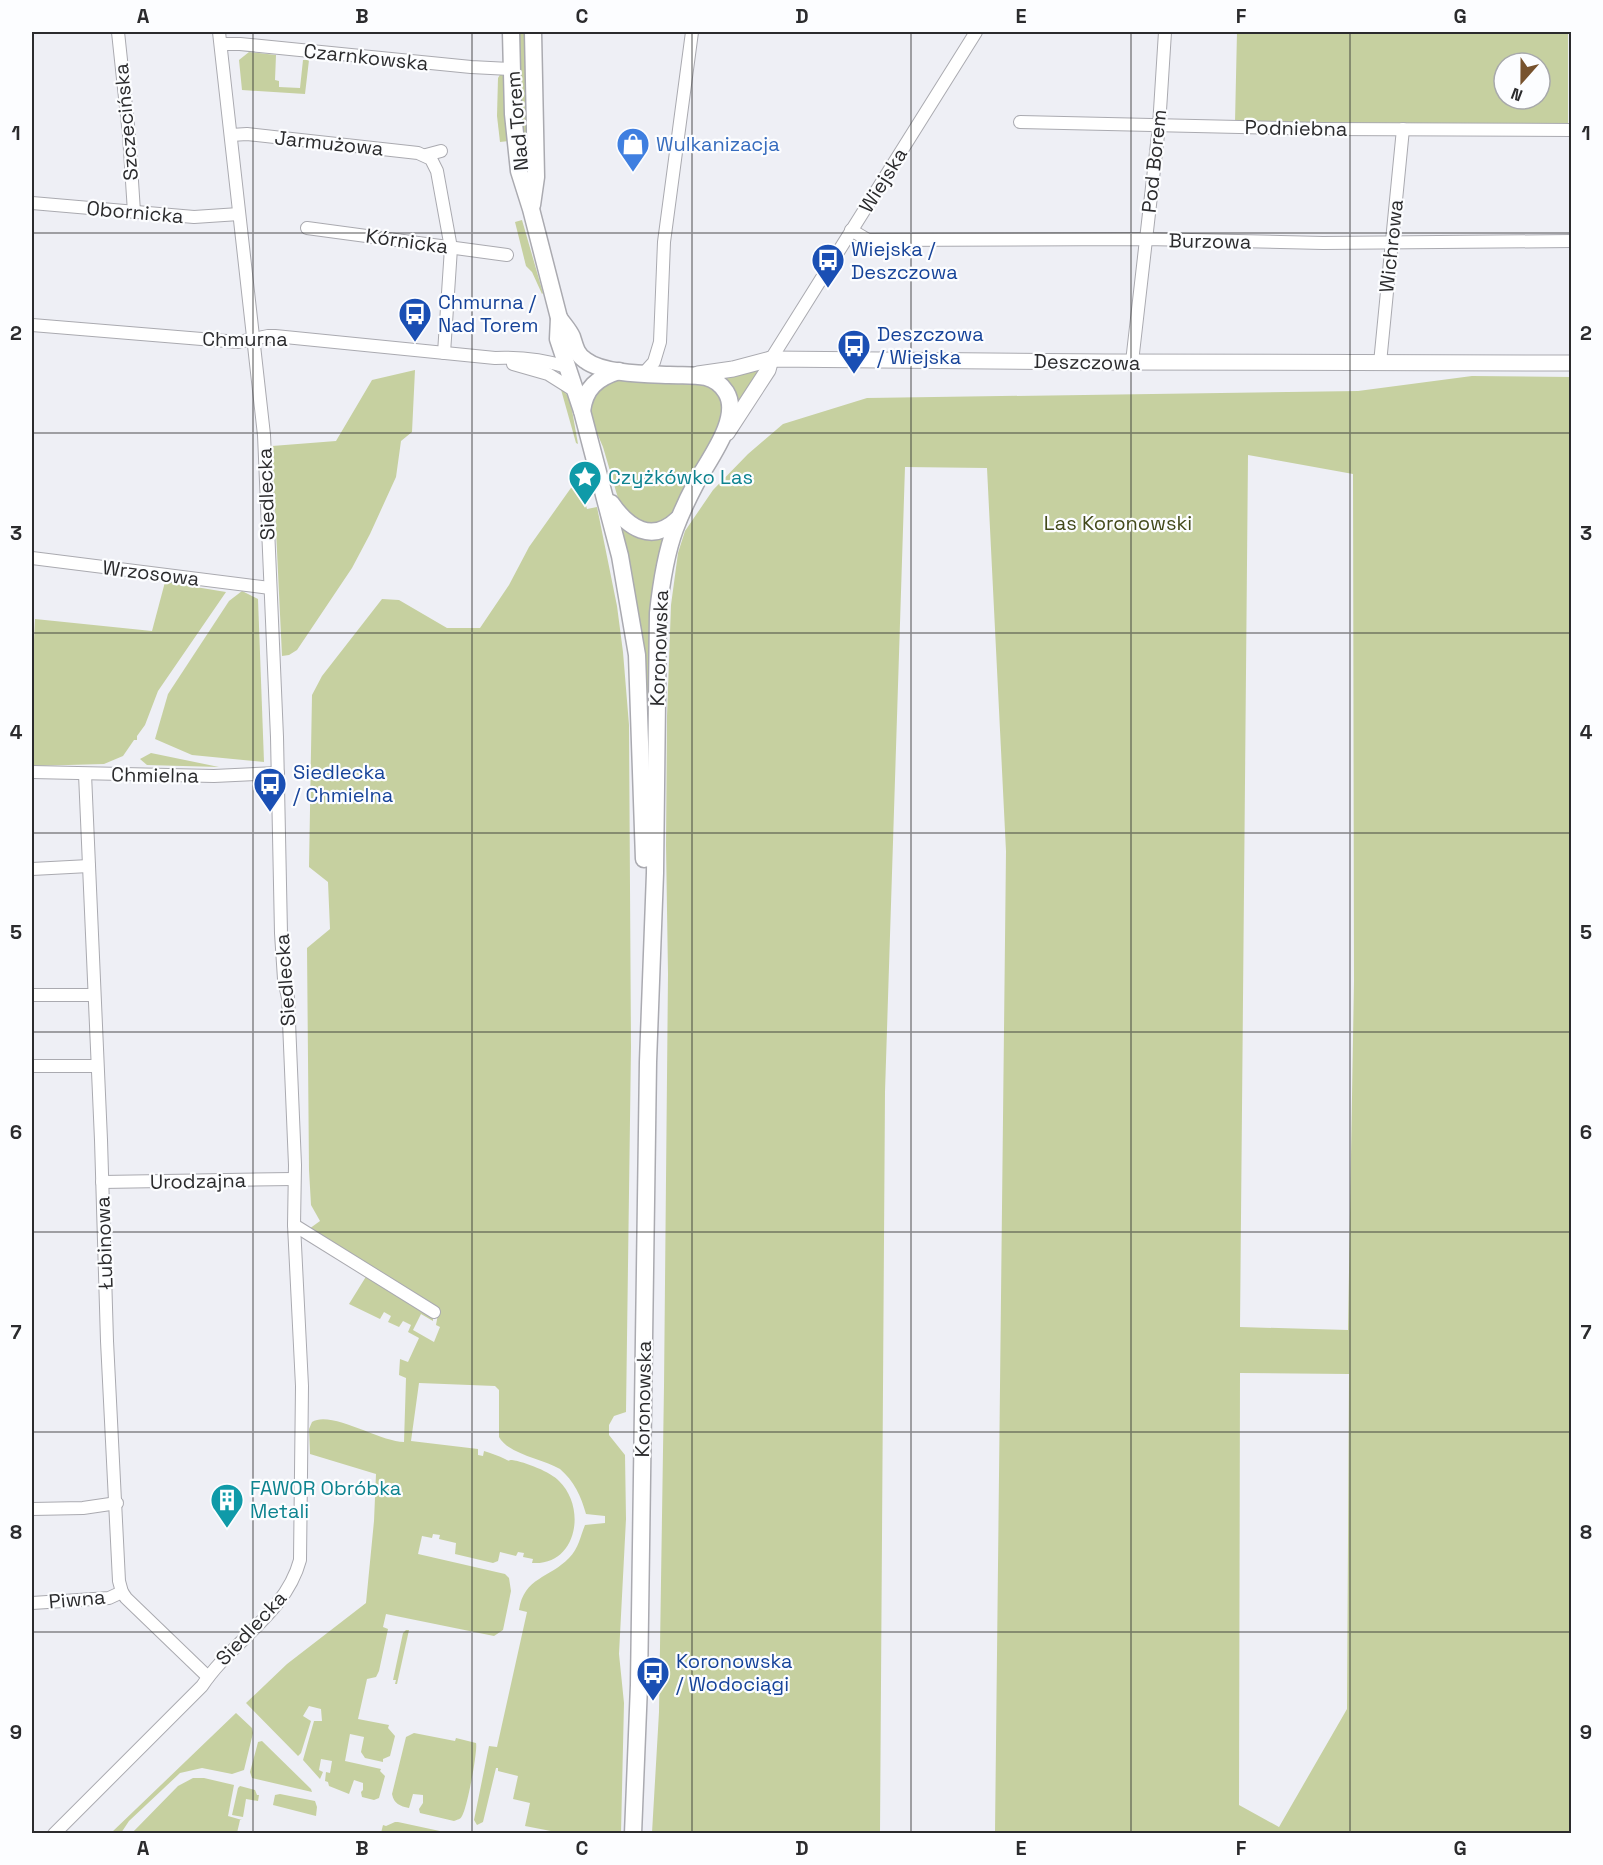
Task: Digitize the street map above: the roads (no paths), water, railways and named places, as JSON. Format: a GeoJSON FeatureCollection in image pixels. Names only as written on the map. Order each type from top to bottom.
{"type":"FeatureCollection","features":[{"type":"Feature","properties":{"kind":"main road","name":"Nad Torem"},"geometry":{"type":"LineString","coordinates":[[511,32],[513,114],[519,171],[560,318],[581,357],[593,365],[612,370]]}},
{"type":"Feature","properties":{"kind":"main road","name":"Nad Torem"},"geometry":{"type":"LineString","coordinates":[[531,209],[536,177],[533,32]]}},
{"type":"Feature","properties":{"kind":"main road","name":"Nad Torem"},"geometry":{"type":"LineString","coordinates":[[560,318],[558,339],[567,367]]}},
{"type":"Feature","properties":{"kind":"main road","name":"Koronowska"},"geometry":{"type":"LineString","coordinates":[[567,367],[582,411],[620,556],[637,655],[647,940],[650,965]]}},
{"type":"Feature","properties":{"kind":"main road","name":"Deszczowa"},"geometry":{"type":"LineString","coordinates":[[612,370],[674,375],[698,374]]}},
{"type":"Feature","properties":{"kind":"main road"},"geometry":{"type":"LineString","coordinates":[[582,411],[583,401],[591,386],[612,370]]}},
{"type":"Feature","properties":{"kind":"main road"},"geometry":{"type":"LineString","coordinates":[[698,374],[715,380],[728,396],[731,410],[723,437]]}},
{"type":"Feature","properties":{"kind":"main road","name":"Koronowska"},"geometry":{"type":"LineString","coordinates":[[633,1833],[639,1662],[658,613],[667,555],[678,519],[723,437]]}},
{"type":"Feature","properties":{"kind":"main road"},"geometry":{"type":"LineString","coordinates":[[605,495],[623,519],[637,529],[658,531],[672,525],[678,519]]}},
{"type":"Feature","properties":{"kind":"street","name":"Szczecińska"},"geometry":{"type":"LineString","coordinates":[[118,32],[129,135],[134,212]]}},
{"type":"Feature","properties":{"kind":"street"},"geometry":{"type":"LineString","coordinates":[[644,373],[654,362],[661,335],[664,242],[692,32]]}},
{"type":"Feature","properties":{"kind":"street","name":"Wiejska"},"geometry":{"type":"LineString","coordinates":[[771,358],[976,32]]}},
{"type":"Feature","properties":{"kind":"street","name":"Pod Borem"},"geometry":{"type":"LineString","coordinates":[[1132,362],[1159,126],[1165,32]]}},
{"type":"Feature","properties":{"kind":"street","name":"Czarnkowska"},"geometry":{"type":"LineString","coordinates":[[220,38],[240,44],[471,68],[512,69]]}},
{"type":"Feature","properties":{"kind":"street","name":"Siedlecka"},"geometry":{"type":"LineString","coordinates":[[54,1833],[195,1693],[281,1599],[295,1576],[300,1560],[302,1386],[294,1225],[288,998],[284,979],[281,933],[278,773],[264,435],[220,38]]}},
{"type":"Feature","properties":{"kind":"street","name":"Podniebna"},"geometry":{"type":"LineString","coordinates":[[1020,122],[1159,126],[1572,130]]}},
{"type":"Feature","properties":{"kind":"street","name":"Wichrowa"},"geometry":{"type":"LineString","coordinates":[[1380,363],[1403,129]]}},
{"type":"Feature","properties":{"kind":"street","name":"Jarmużowa"},"geometry":{"type":"LineString","coordinates":[[231,135],[258,135],[426,155],[441,151]]}},
{"type":"Feature","properties":{"kind":"street"},"geometry":{"type":"LineString","coordinates":[[426,155],[431,159],[436,171],[452,248],[444,353]]}},
{"type":"Feature","properties":{"kind":"street","name":"Obornicka"},"geometry":{"type":"LineString","coordinates":[[32,203],[194,217],[239,214]]}},
{"type":"Feature","properties":{"kind":"street","name":"Kórnicka"},"geometry":{"type":"LineString","coordinates":[[307,228],[507,255]]}},
{"type":"Feature","properties":{"kind":"street","name":"Burzowa"},"geometry":{"type":"LineString","coordinates":[[851,230],[868,240],[1146,239],[1323,243],[1572,241]]}},
{"type":"Feature","properties":{"kind":"street","name":"Chmurna"},"geometry":{"type":"LineString","coordinates":[[32,325],[238,342],[275,336],[544,361],[567,367],[612,370]]}},
{"type":"Feature","properties":{"kind":"street","name":"Chmurna"},"geometry":{"type":"LineString","coordinates":[[495,358],[548,374],[575,391]]}},
{"type":"Feature","properties":{"kind":"street","name":"Deszczowa"},"geometry":{"type":"LineString","coordinates":[[698,374],[733,369],[771,358],[1572,363]]}},
{"type":"Feature","properties":{"kind":"street","name":"Koronowska"},"geometry":{"type":"LineString","coordinates":[[723,437],[768,370],[771,358]]}},
{"type":"Feature","properties":{"kind":"street","name":"Wrzosowa"},"geometry":{"type":"LineString","coordinates":[[32,558],[270,588]]}},
{"type":"Feature","properties":{"kind":"street","name":"Chmielna"},"geometry":{"type":"LineString","coordinates":[[32,772],[214,776],[278,773]]}},
{"type":"Feature","properties":{"kind":"street","name":"Łubinowa"},"geometry":{"type":"LineString","coordinates":[[85,774],[107,1341],[117,1503],[119,1581],[122,1592]]}},
{"type":"Feature","properties":{"kind":"street"},"geometry":{"type":"LineString","coordinates":[[32,868],[89,866]]}},
{"type":"Feature","properties":{"kind":"street"},"geometry":{"type":"LineString","coordinates":[[32,995],[94,995]]}},
{"type":"Feature","properties":{"kind":"street"},"geometry":{"type":"LineString","coordinates":[[32,1066],[97,1066]]}},
{"type":"Feature","properties":{"kind":"street","name":"Urodzajna"},"geometry":{"type":"LineString","coordinates":[[102,1182],[294,1179]]}},
{"type":"Feature","properties":{"kind":"street"},"geometry":{"type":"LineString","coordinates":[[294,1225],[434,1312]]}},
{"type":"Feature","properties":{"kind":"street"},"geometry":{"type":"LineString","coordinates":[[32,1509],[83,1508],[117,1503]]}},
{"type":"Feature","properties":{"kind":"street"},"geometry":{"type":"LineString","coordinates":[[122,1592],[208,1677]]}},
{"type":"Feature","properties":{"kind":"street","name":"Piwna"},"geometry":{"type":"LineString","coordinates":[[32,1603],[109,1598],[122,1592]]}},
{"type":"Feature","properties":{"kind":"place","name":"Wulkanizacja"},"geometry":{"type":"Point","coordinates":[633,173]}},
{"type":"Feature","properties":{"kind":"place","name":"Wiejska / Deszczowa"},"geometry":{"type":"Point","coordinates":[828,289]}},
{"type":"Feature","properties":{"kind":"place","name":"Chmurna / Nad Torem"},"geometry":{"type":"Point","coordinates":[415,343]}},
{"type":"Feature","properties":{"kind":"place","name":"Deszczowa / Wiejska"},"geometry":{"type":"Point","coordinates":[854,375]}},
{"type":"Feature","properties":{"kind":"place","name":"Czyżkówko Las"},"geometry":{"type":"Point","coordinates":[585,506]}},
{"type":"Feature","properties":{"kind":"place","name":"Siedlecka / Chmielna"},"geometry":{"type":"Point","coordinates":[270,813]}},
{"type":"Feature","properties":{"kind":"place","name":"FAWOR Obróbka Metali"},"geometry":{"type":"Point","coordinates":[227,1529]}},
{"type":"Feature","properties":{"kind":"place","name":"Koronowska / Wodociągi"},"geometry":{"type":"Point","coordinates":[653,1702]}},
{"type":"Feature","properties":{"kind":"park label","name":"Las Koronowski"},"geometry":{"type":"Point","coordinates":[1118,523]}}]}
